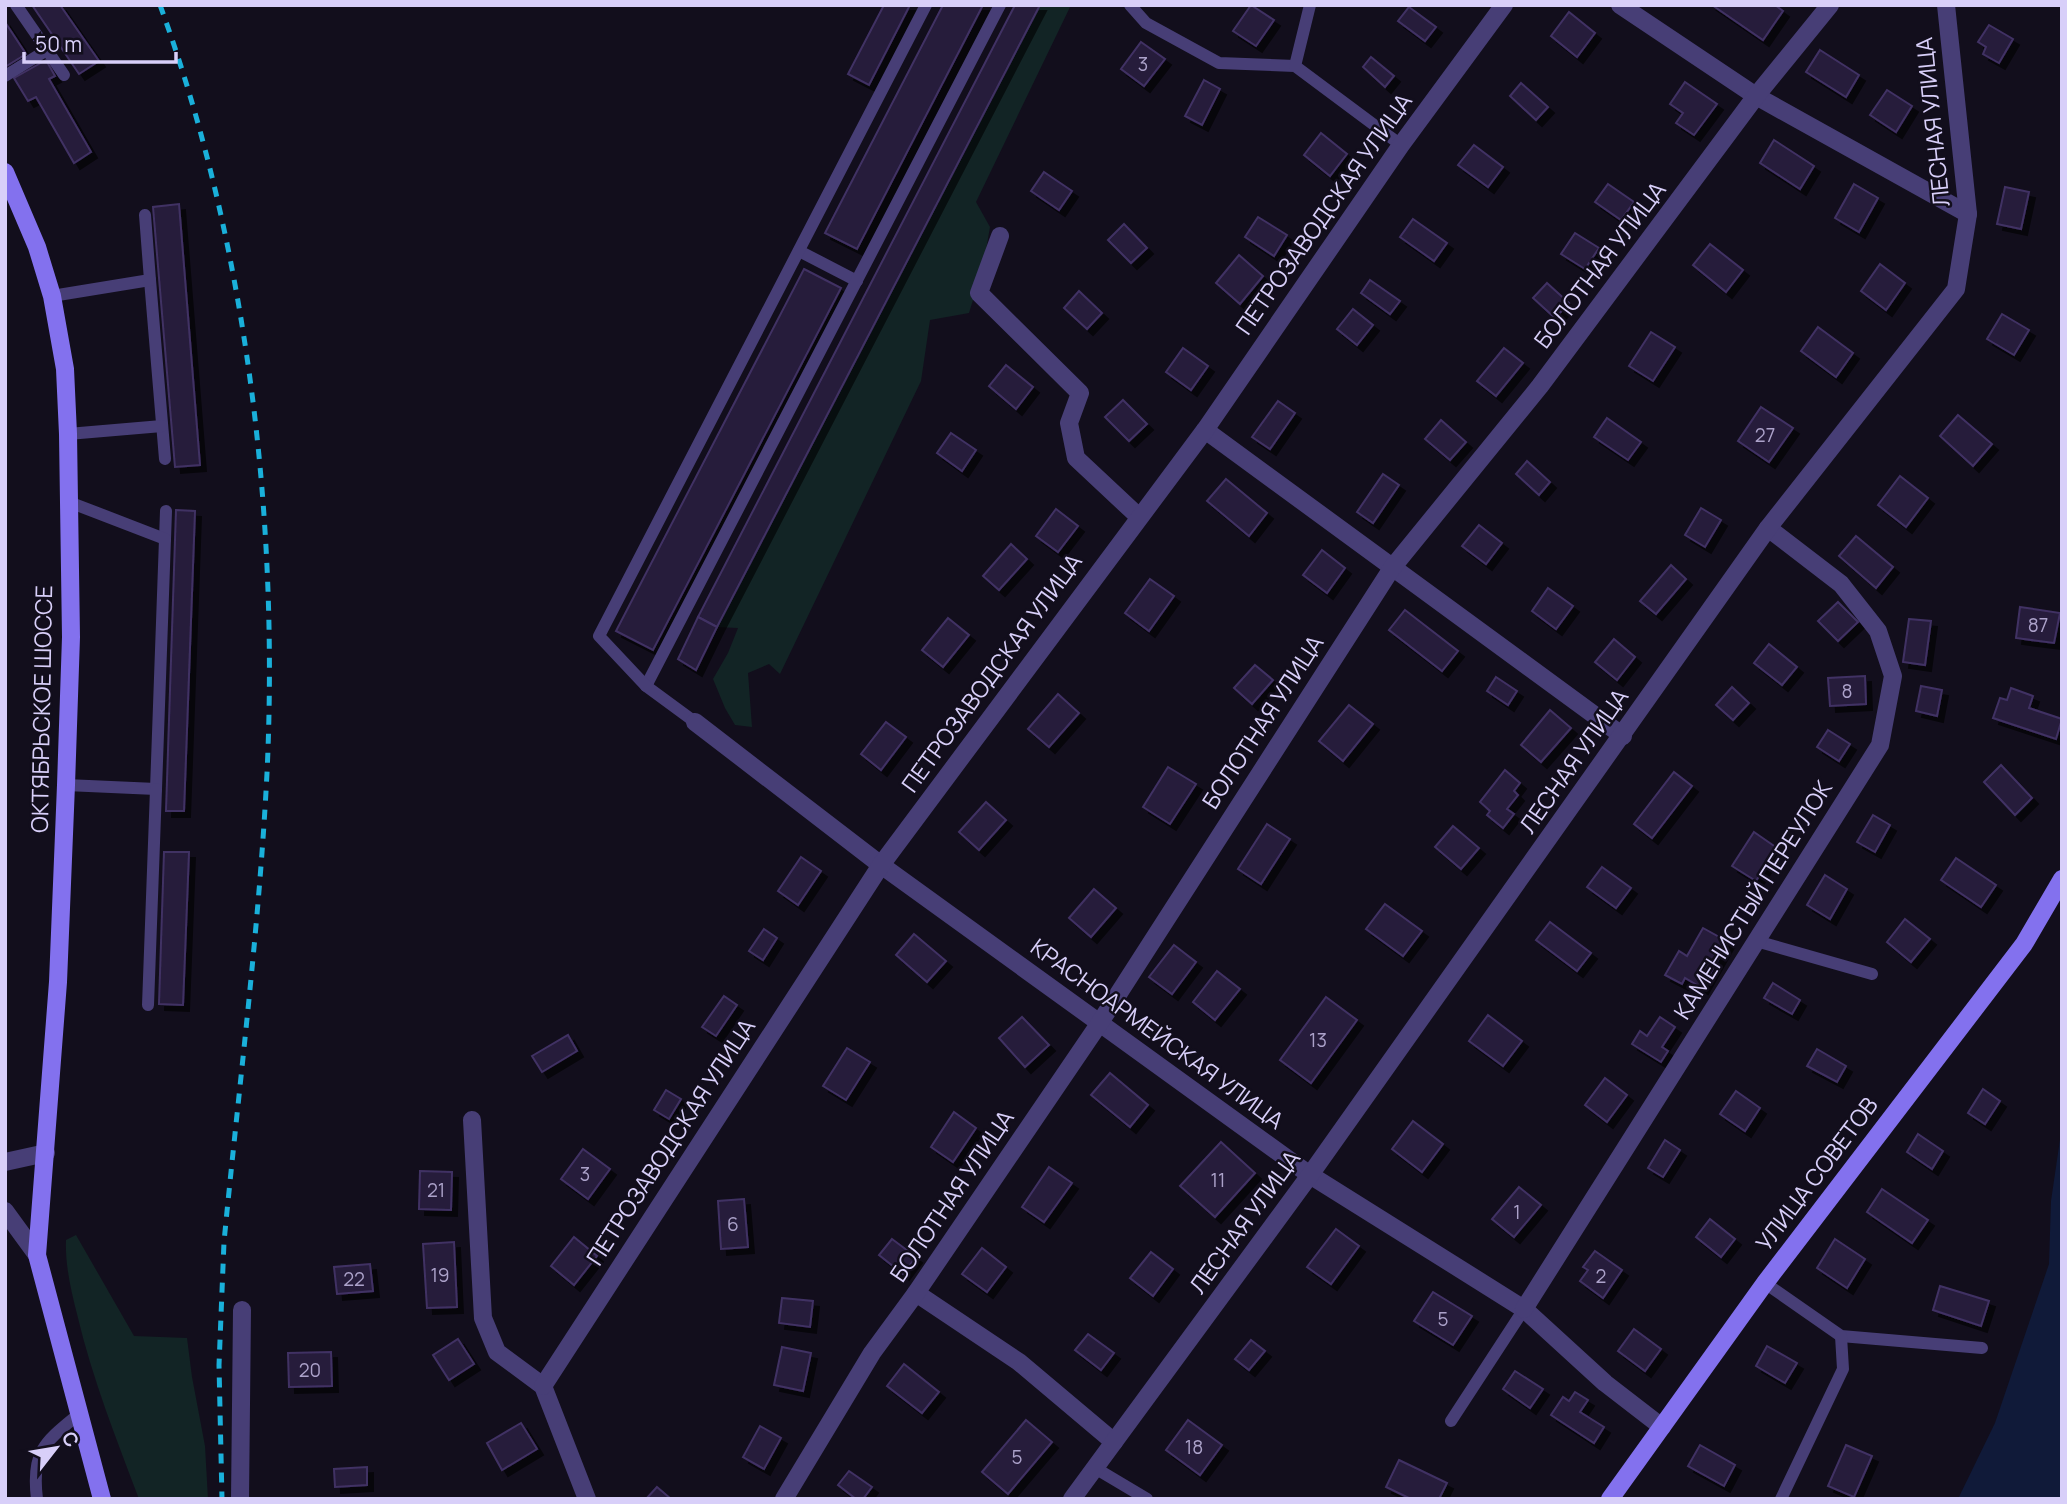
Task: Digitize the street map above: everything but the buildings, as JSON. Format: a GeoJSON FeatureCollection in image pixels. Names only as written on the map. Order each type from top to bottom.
{"type":"FeatureCollection","features":[{"type":"Feature","properties":{"kind":"main road","name":"ОКТЯБРЬСКОЕ ШОССЕ"},"geometry":{"type":"LineString","coordinates":[[5,172],[37,247],[52,296],[65,369],[68,434],[71,637],[66,785],[58,982],[37,1255],[102,1499]]}},
{"type":"Feature","properties":{"kind":"main road","name":"УЛИЦА СОВЕТОВ"},"geometry":{"type":"LineString","coordinates":[[1610,1499],[1765,1283],[2024,944],[2062,879]]}},
{"type":"Feature","properties":{"kind":"street","name":"ПЕТРОЗАВОДСКАЯ УЛИЦА"},"geometry":{"type":"LineString","coordinates":[[542,1385],[881,865],[1138,516],[1205,430],[1401,145],[1504,5]]}},
{"type":"Feature","properties":{"kind":"street"},"geometry":{"type":"LineString","coordinates":[[1620,5],[1756,96],[1968,214]]}},
{"type":"Feature","properties":{"kind":"street","name":"БОЛОТНАЯ УЛИЦА"},"geometry":{"type":"LineString","coordinates":[[785,1499],[872,1353],[916,1293],[1099,1024],[1392,568],[1540,386],[1756,96],[1829,5]]}},
{"type":"Feature","properties":{"kind":"street","name":"ЛЕСНАЯ УЛИЦА"},"geometry":{"type":"LineString","coordinates":[[1073,1499],[1310,1175],[1768,528],[1956,289],[1968,214],[1946,5]]}},
{"type":"Feature","properties":{"kind":"street"},"geometry":{"type":"LineString","coordinates":[[1000,236],[979,293],[1080,393],[1069,423],[1076,458],[1138,516]]}},
{"type":"Feature","properties":{"kind":"street"},"geometry":{"type":"LineString","coordinates":[[1205,430],[1623,736]]}},
{"type":"Feature","properties":{"kind":"street","name":"КАМЕНИСТЫЙ ПЕРЕУЛОК"},"geometry":{"type":"LineString","coordinates":[[1524,1309],[1880,745],[1893,676],[1878,631],[1841,584],[1768,528]]}},
{"type":"Feature","properties":{"kind":"street","name":"КРАСНОАРМЕЙСКАЯ УЛИЦА"},"geometry":{"type":"LineString","coordinates":[[695,722],[881,865],[1310,1175],[1524,1309],[1605,1383],[1662,1427]]}},
{"type":"Feature","properties":{"kind":"street"},"geometry":{"type":"LineString","coordinates":[[472,1120],[483,1318],[497,1352],[542,1385],[587,1499]]}},
{"type":"Feature","properties":{"kind":"street"},"geometry":{"type":"LineString","coordinates":[[5,1162],[46,1153]]}},
{"type":"Feature","properties":{"kind":"street","name":"ОКТЯБРЬСКОЕ ШОССЕ"},"geometry":{"type":"LineString","coordinates":[[5,1211],[37,1255]]}},
{"type":"Feature","properties":{"kind":"street"},"geometry":{"type":"LineString","coordinates":[[916,1293],[1019,1362],[1114,1442]]}},
{"type":"Feature","properties":{"kind":"street"},"geometry":{"type":"LineString","coordinates":[[240,1499],[242,1310]]}},
{"type":"Feature","properties":{"kind":"lane"},"geometry":{"type":"LineString","coordinates":[[16,5],[64,75]]}},
{"type":"Feature","properties":{"kind":"lane"},"geometry":{"type":"LineString","coordinates":[[695,722],[646,686],[599,636],[926,5]]}},
{"type":"Feature","properties":{"kind":"lane"},"geometry":{"type":"LineString","coordinates":[[646,686],[1000,5]]}},
{"type":"Feature","properties":{"kind":"lane"},"geometry":{"type":"LineString","coordinates":[[1130,5],[1146,23],[1219,63],[1295,66],[1401,145]]}},
{"type":"Feature","properties":{"kind":"lane"},"geometry":{"type":"LineString","coordinates":[[1295,66],[1310,5]]}},
{"type":"Feature","properties":{"kind":"lane"},"geometry":{"type":"LineString","coordinates":[[5,76],[47,50]]}},
{"type":"Feature","properties":{"kind":"lane"},"geometry":{"type":"LineString","coordinates":[[145,215],[165,459]]}},
{"type":"Feature","properties":{"kind":"lane"},"geometry":{"type":"LineString","coordinates":[[799,251],[857,281]]}},
{"type":"Feature","properties":{"kind":"lane"},"geometry":{"type":"LineString","coordinates":[[52,296],[150,280]]}},
{"type":"Feature","properties":{"kind":"lane"},"geometry":{"type":"LineString","coordinates":[[68,434],[162,426]]}},
{"type":"Feature","properties":{"kind":"lane"},"geometry":{"type":"LineString","coordinates":[[69,502],[165,539]]}},
{"type":"Feature","properties":{"kind":"lane"},"geometry":{"type":"LineString","coordinates":[[148,1005],[166,511]]}},
{"type":"Feature","properties":{"kind":"lane"},"geometry":{"type":"LineString","coordinates":[[66,785],[156,789]]}},
{"type":"Feature","properties":{"kind":"lane"},"geometry":{"type":"LineString","coordinates":[[1756,941],[1872,974]]}},
{"type":"Feature","properties":{"kind":"lane"},"geometry":{"type":"LineString","coordinates":[[1765,1283],[1841,1336],[1982,1348]]}},
{"type":"Feature","properties":{"kind":"lane"},"geometry":{"type":"LineString","coordinates":[[1451,1421],[1524,1309]]}},
{"type":"Feature","properties":{"kind":"lane"},"geometry":{"type":"LineString","coordinates":[[1781,1499],[1843,1369],[1841,1336]]}},
{"type":"Feature","properties":{"kind":"lane"},"geometry":{"type":"LineString","coordinates":[[37,1499],[34,1473],[46,1442],[79,1414]]}},
{"type":"Feature","properties":{"kind":"lane"},"geometry":{"type":"LineString","coordinates":[[1095,1468],[1147,1499]]}},
{"type":"Feature","properties":{"kind":"shaded area"},"geometry":{"type":"Polygon","coordinates":[[[1040,5],[1071,5],[976,202],[990,227],[983,267],[969,313],[930,320],[921,381],[780,674],[769,664],[748,673],[752,727],[735,725],[713,679],[738,628],[717,627],[1040,5]]]}},
{"type":"Feature","properties":{"kind":"shaded area"},"geometry":{"type":"Polygon","coordinates":[[[76,1235],[134,1336],[187,1338],[205,1446],[208,1499],[139,1499],[97,1385],[75,1305],[67,1268],[66,1240],[76,1235]]]}},
{"type":"Feature","properties":{"kind":"water"},"geometry":{"type":"Polygon","coordinates":[[[2062,1126],[2062,1499],[1958,1499],[1995,1423],[2049,1264],[2051,1201],[2062,1126]]]}},
{"type":"Feature","properties":{"kind":"railway"},"geometry":{"type":"LineString","coordinates":[[160,5],[190,96],[215,190],[235,286],[251,383],[268,580],[267,773],[254,949],[224,1242],[219,1365],[222,1499]]}}]}
